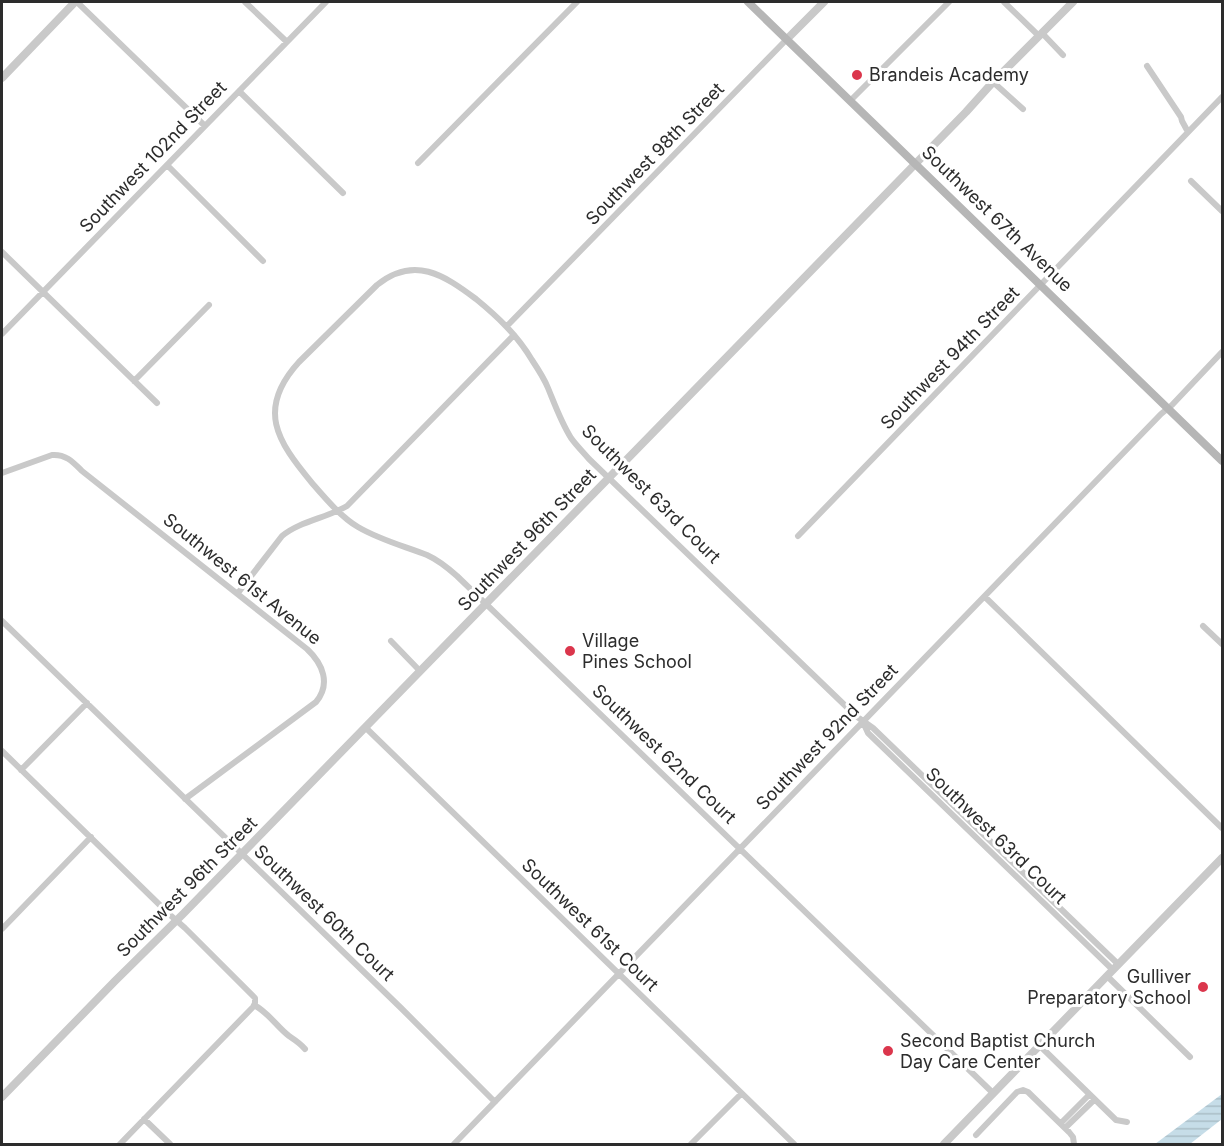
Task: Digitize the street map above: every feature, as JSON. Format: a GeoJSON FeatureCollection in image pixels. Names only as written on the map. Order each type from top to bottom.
{"type":"FeatureCollection","features":[{"type":"Feature","properties":{"kind":"main road","name":"Southwest 67th Avenue"},"geometry":{"type":"LineString","coordinates":[[748,2],[1222,460]]}},
{"type":"Feature","properties":{"kind":"street"},"geometry":{"type":"LineString","coordinates":[[2,78],[76,2],[205,126]]}},
{"type":"Feature","properties":{"kind":"street"},"geometry":{"type":"LineString","coordinates":[[245,2],[286,42]]}},
{"type":"Feature","properties":{"kind":"street","name":"Southwest 102nd Street"},"geometry":{"type":"LineString","coordinates":[[2,334],[326,2]]}},
{"type":"Feature","properties":{"kind":"street"},"geometry":{"type":"LineString","coordinates":[[418,163],[577,2]]}},
{"type":"Feature","properties":{"kind":"street","name":"Southwest 98th Street"},"geometry":{"type":"LineString","coordinates":[[507,326],[824,2]]}},
{"type":"Feature","properties":{"kind":"street"},"geometry":{"type":"LineString","coordinates":[[850,101],[949,2]]}},
{"type":"Feature","properties":{"kind":"street"},"geometry":{"type":"LineString","coordinates":[[1004,2],[1063,55]]}},
{"type":"Feature","properties":{"kind":"street","name":"Southwest 96th Street"},"geometry":{"type":"LineString","coordinates":[[2,1097],[1073,2]]}},
{"type":"Feature","properties":{"kind":"street"},"geometry":{"type":"LineString","coordinates":[[1147,66],[1190,131]]}},
{"type":"Feature","properties":{"kind":"street"},"geometry":{"type":"LineString","coordinates":[[993,82],[1023,109]]}},
{"type":"Feature","properties":{"kind":"street"},"geometry":{"type":"LineString","coordinates":[[239,91],[343,194]]}},
{"type":"Feature","properties":{"kind":"street","name":"Southwest 94th Street"},"geometry":{"type":"LineString","coordinates":[[798,536],[1222,97]]}},
{"type":"Feature","properties":{"kind":"street"},"geometry":{"type":"LineString","coordinates":[[166,165],[263,261]]}},
{"type":"Feature","properties":{"kind":"street"},"geometry":{"type":"LineString","coordinates":[[1191,181],[1222,212]]}},
{"type":"Feature","properties":{"kind":"street"},"geometry":{"type":"LineString","coordinates":[[2,252],[156,403]]}},
{"type":"Feature","properties":{"kind":"street","name":"Southwest 63rd Court"},"geometry":{"type":"LineString","coordinates":[[276,397],[288,375],[299,362],[386,278],[404,271],[424,271],[442,276],[472,297],[507,326],[526,351],[543,378],[559,416],[572,439],[589,459],[863,722],[873,728],[915,773],[1060,914],[1190,1057]]}},
{"type":"Feature","properties":{"kind":"street"},"geometry":{"type":"LineString","coordinates":[[134,381],[209,305]]}},
{"type":"Feature","properties":{"kind":"street"},"geometry":{"type":"LineString","coordinates":[[238,593],[286,533],[347,506],[514,335]]}},
{"type":"Feature","properties":{"kind":"street","name":"Southwest 92nd Street"},"geometry":{"type":"LineString","coordinates":[[454,1144],[1222,352]]}},
{"type":"Feature","properties":{"kind":"street","name":"Southwest 62nd Court"},"geometry":{"type":"LineString","coordinates":[[276,397],[275,419],[285,448],[308,478],[339,511],[355,525],[373,535],[434,559],[457,576],[993,1093]]}},
{"type":"Feature","properties":{"kind":"street","name":"Southwest 61st Avenue"},"geometry":{"type":"LineString","coordinates":[[2,473],[52,454],[68,458],[316,657],[325,683],[319,698],[185,799]]}},
{"type":"Feature","properties":{"kind":"street"},"geometry":{"type":"LineString","coordinates":[[985,597],[1222,828]]}},
{"type":"Feature","properties":{"kind":"street","name":"Southwest 60th Court"},"geometry":{"type":"LineString","coordinates":[[2,621],[495,1102]]}},
{"type":"Feature","properties":{"kind":"street"},"geometry":{"type":"LineString","coordinates":[[1203,626],[1222,644]]}},
{"type":"Feature","properties":{"kind":"street"},"geometry":{"type":"LineString","coordinates":[[391,640],[420,670]]}},
{"type":"Feature","properties":{"kind":"street"},"geometry":{"type":"LineString","coordinates":[[21,770],[87,703]]}},
{"type":"Feature","properties":{"kind":"street","name":"Southwest 61st Court"},"geometry":{"type":"LineString","coordinates":[[365,727],[794,1144]]}},
{"type":"Feature","properties":{"kind":"street"},"geometry":{"type":"LineString","coordinates":[[2,751],[254,995],[255,1003],[262,1010],[305,1048]]}},
{"type":"Feature","properties":{"kind":"street"},"geometry":{"type":"LineString","coordinates":[[2,929],[91,837]]}},
{"type":"Feature","properties":{"kind":"street"},"geometry":{"type":"LineString","coordinates":[[944,1144],[1222,858]]}},
{"type":"Feature","properties":{"kind":"street"},"geometry":{"type":"LineString","coordinates":[[120,1144],[255,1003]]}},
{"type":"Feature","properties":{"kind":"street"},"geometry":{"type":"LineString","coordinates":[[1039,1045],[1116,1120],[1127,1122]]}},
{"type":"Feature","properties":{"kind":"street"},"geometry":{"type":"LineString","coordinates":[[976,1134],[1017,1092],[1025,1090],[1073,1137],[1074,1144]]}},
{"type":"Feature","properties":{"kind":"street"},"geometry":{"type":"LineString","coordinates":[[691,1144],[741,1094]]}},
{"type":"Feature","properties":{"kind":"street"},"geometry":{"type":"LineString","coordinates":[[1063,1126],[1091,1097]]}},
{"type":"Feature","properties":{"kind":"street"},"geometry":{"type":"LineString","coordinates":[[144,1119],[170,1144]]}},
{"type":"Feature","properties":{"kind":"water"},"geometry":{"type":"Polygon","coordinates":[[[1222,1094],[1222,1119],[1190,1144],[1155,1144],[1222,1094]]]}},
{"type":"Feature","properties":{"kind":"place","name":"Brandeis Academy"},"geometry":{"type":"Point","coordinates":[857,75]}},
{"type":"Feature","properties":{"kind":"place","name":"Village Pines School"},"geometry":{"type":"Point","coordinates":[570,651]}},
{"type":"Feature","properties":{"kind":"place","name":"Gulliver Preparatory School"},"geometry":{"type":"Point","coordinates":[1203,987]}},
{"type":"Feature","properties":{"kind":"place","name":"Second Baptist Church Day Care Center"},"geometry":{"type":"Point","coordinates":[888,1051]}}]}
